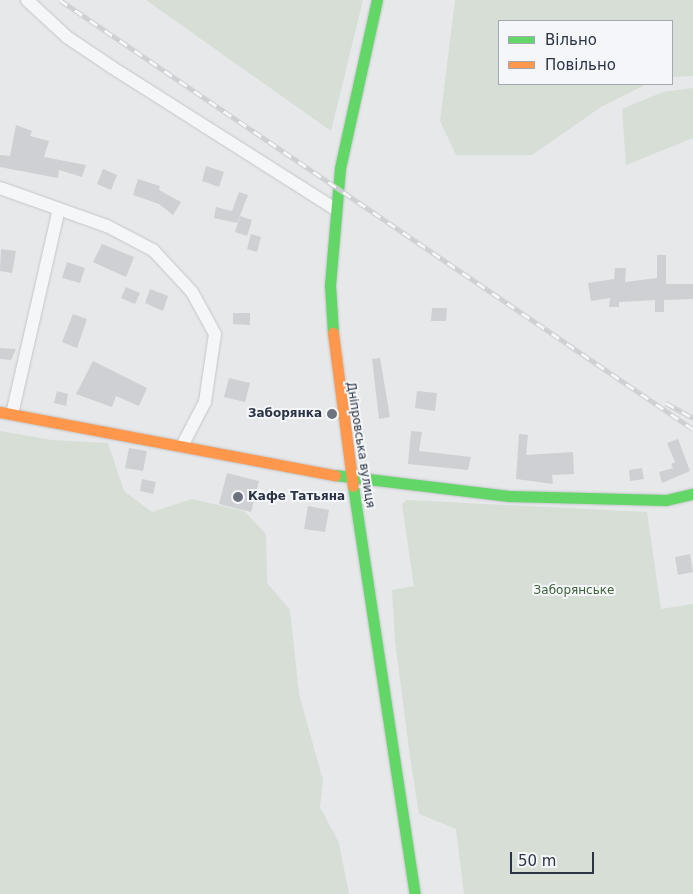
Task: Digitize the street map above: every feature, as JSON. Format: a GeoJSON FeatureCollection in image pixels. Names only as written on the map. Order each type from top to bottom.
{"type":"FeatureCollection","features":[{"type":"Feature","properties":{"kind":"main road","name":"Дніпровська вулиця"},"geometry":{"type":"LineString","coordinates":[[377,0],[340,168],[330,285],[335,360],[351,478],[415,894]]}},
{"type":"Feature","properties":{"kind":"main road"},"geometry":{"type":"LineString","coordinates":[[6,413],[183,444],[351,478],[509,496],[666,500],[693,494]]}},
{"type":"Feature","properties":{"kind":"street"},"geometry":{"type":"LineString","coordinates":[[27,0],[68,37],[113,68],[335,209]]}},
{"type":"Feature","properties":{"kind":"street"},"geometry":{"type":"LineString","coordinates":[[0,188],[107,226],[153,250],[192,292],[214,334],[205,402],[183,444]]}},
{"type":"Feature","properties":{"kind":"street"},"geometry":{"type":"LineString","coordinates":[[6,413],[59,210]]}},
{"type":"Feature","properties":{"kind":"green space"},"geometry":{"type":"Polygon","coordinates":[[[146,0],[363,0],[331,131],[146,0]]]}},
{"type":"Feature","properties":{"kind":"green space"},"geometry":{"type":"Polygon","coordinates":[[[455,0],[693,0],[693,76],[673,77],[673,20],[498,20],[498,85],[645,85],[601,107],[532,155],[456,155],[440,121],[455,0]]]}},
{"type":"Feature","properties":{"kind":"green space"},"geometry":{"type":"Polygon","coordinates":[[[693,88],[693,138],[626,165],[622,109],[663,92],[693,88]]]}},
{"type":"Feature","properties":{"kind":"green space"},"geometry":{"type":"Polygon","coordinates":[[[0,431],[52,440],[108,443],[124,491],[152,512],[192,499],[244,511],[266,534],[267,583],[290,610],[299,694],[323,780],[320,807],[339,843],[349,894],[0,894],[0,431]]]}},
{"type":"Feature","properties":{"kind":"green space","name":"Заборянське"},"geometry":{"type":"Polygon","coordinates":[[[406,500],[647,512],[661,609],[693,604],[693,894],[464,894],[456,829],[419,814],[410,757],[395,641],[392,590],[414,586],[402,505],[406,500]]]}},
{"type":"Feature","properties":{"kind":"building"},"geometry":{"type":"Polygon","coordinates":[[[16,125],[32,131],[30,136],[49,141],[44,157],[86,165],[82,177],[59,170],[58,178],[0,167],[0,155],[10,156],[16,125]]]}},
{"type":"Feature","properties":{"kind":"building"},"geometry":{"type":"Polygon","coordinates":[[[206,166],[224,172],[219,187],[202,181],[206,166]]]}},
{"type":"Feature","properties":{"kind":"building"},"geometry":{"type":"Polygon","coordinates":[[[103,169],[117,175],[111,190],[97,184],[103,169]]]}},
{"type":"Feature","properties":{"kind":"building"},"geometry":{"type":"Polygon","coordinates":[[[138,179],[160,186],[159,190],[181,202],[173,215],[159,204],[133,195],[138,179]]]}},
{"type":"Feature","properties":{"kind":"building"},"geometry":{"type":"Polygon","coordinates":[[[239,192],[248,195],[237,223],[214,218],[216,207],[232,211],[239,192]]]}},
{"type":"Feature","properties":{"kind":"building"},"geometry":{"type":"Polygon","coordinates":[[[240,216],[252,220],[247,236],[235,232],[240,216]]]}},
{"type":"Feature","properties":{"kind":"building"},"geometry":{"type":"Polygon","coordinates":[[[251,234],[261,237],[257,252],[247,249],[251,234]]]}},
{"type":"Feature","properties":{"kind":"building"},"geometry":{"type":"Polygon","coordinates":[[[102,244],[134,257],[126,277],[93,262],[102,244]]]}},
{"type":"Feature","properties":{"kind":"building"},"geometry":{"type":"Polygon","coordinates":[[[1,249],[16,251],[12,273],[0,271],[1,249]]]}},
{"type":"Feature","properties":{"kind":"building"},"geometry":{"type":"Polygon","coordinates":[[[657,255],[666,255],[666,284],[693,284],[693,299],[664,300],[664,312],[655,312],[655,300],[619,302],[619,307],[609,307],[610,298],[591,301],[588,283],[614,279],[615,268],[626,268],[625,282],[657,278],[657,255]]]}},
{"type":"Feature","properties":{"kind":"building"},"geometry":{"type":"Polygon","coordinates":[[[67,262],[85,268],[80,283],[62,278],[67,262]]]}},
{"type":"Feature","properties":{"kind":"building"},"geometry":{"type":"Polygon","coordinates":[[[126,287],[140,293],[135,304],[121,298],[126,287]]]}},
{"type":"Feature","properties":{"kind":"building"},"geometry":{"type":"Polygon","coordinates":[[[150,289],[168,296],[163,311],[145,303],[150,289]]]}},
{"type":"Feature","properties":{"kind":"building"},"geometry":{"type":"Polygon","coordinates":[[[432,308],[447,308],[446,321],[431,321],[432,308]]]}},
{"type":"Feature","properties":{"kind":"building"},"geometry":{"type":"Polygon","coordinates":[[[233,313],[250,313],[250,325],[233,324],[233,313]]]}},
{"type":"Feature","properties":{"kind":"building"},"geometry":{"type":"Polygon","coordinates":[[[73,314],[87,319],[77,348],[62,342],[73,314]]]}},
{"type":"Feature","properties":{"kind":"building"},"geometry":{"type":"Polygon","coordinates":[[[0,348],[16,349],[11,360],[0,359],[0,348]]]}},
{"type":"Feature","properties":{"kind":"building"},"geometry":{"type":"Polygon","coordinates":[[[380,358],[390,417],[379,419],[372,359],[380,358]]]}},
{"type":"Feature","properties":{"kind":"building"},"geometry":{"type":"Polygon","coordinates":[[[93,361],[147,388],[139,406],[116,396],[112,407],[76,394],[93,361]]]}},
{"type":"Feature","properties":{"kind":"building"},"geometry":{"type":"Polygon","coordinates":[[[229,378],[250,383],[245,402],[224,397],[229,378]]]}},
{"type":"Feature","properties":{"kind":"building"},"geometry":{"type":"Polygon","coordinates":[[[57,391],[68,394],[66,406],[54,403],[57,391]]]}},
{"type":"Feature","properties":{"kind":"building"},"geometry":{"type":"Polygon","coordinates":[[[417,391],[437,393],[435,411],[415,408],[417,391]]]}},
{"type":"Feature","properties":{"kind":"building"},"geometry":{"type":"Polygon","coordinates":[[[411,431],[422,432],[419,451],[471,457],[468,470],[408,464],[411,431]]]}},
{"type":"Feature","properties":{"kind":"building"},"geometry":{"type":"Polygon","coordinates":[[[519,434],[528,435],[526,455],[573,452],[574,474],[552,475],[553,484],[516,479],[519,434]]]}},
{"type":"Feature","properties":{"kind":"building"},"geometry":{"type":"Polygon","coordinates":[[[678,439],[690,471],[662,483],[659,472],[673,468],[671,464],[675,462],[667,443],[678,439]]]}},
{"type":"Feature","properties":{"kind":"building"},"geometry":{"type":"Polygon","coordinates":[[[129,448],[147,451],[143,471],[125,468],[129,448]]]}},
{"type":"Feature","properties":{"kind":"building"},"geometry":{"type":"Polygon","coordinates":[[[642,468],[644,479],[630,481],[629,470],[642,468]]]}},
{"type":"Feature","properties":{"kind":"building","name":"Кафе Татьяна"},"geometry":{"type":"Polygon","coordinates":[[[227,473],[259,481],[251,512],[219,504],[227,473]]]}},
{"type":"Feature","properties":{"kind":"building"},"geometry":{"type":"Polygon","coordinates":[[[142,479],[156,482],[153,494],[140,491],[142,479]]]}},
{"type":"Feature","properties":{"kind":"building"},"geometry":{"type":"Polygon","coordinates":[[[308,506],[329,510],[325,532],[304,529],[308,506]]]}},
{"type":"Feature","properties":{"kind":"building"},"geometry":{"type":"Polygon","coordinates":[[[690,554],[693,572],[678,575],[675,557],[690,554]]]}},
{"type":"Feature","properties":{"kind":"railway"},"geometry":{"type":"LineString","coordinates":[[60,0],[693,429]]}},
{"type":"Feature","properties":{"kind":"railway"},"geometry":{"type":"LineString","coordinates":[[666,403],[693,418]]}},
{"type":"Feature","properties":{"kind":"traffic: fast"},"geometry":{"type":"LineString","coordinates":[[333,333],[330,285],[340,168],[377,0]]}},
{"type":"Feature","properties":{"kind":"traffic: fast"},"geometry":{"type":"LineString","coordinates":[[335,475],[509,496],[666,500],[693,494]]}},
{"type":"Feature","properties":{"kind":"traffic: fast"},"geometry":{"type":"LineString","coordinates":[[353,486],[415,894]]}},
{"type":"Feature","properties":{"kind":"traffic: slow"},"geometry":{"type":"LineString","coordinates":[[333,333],[353,486]]}},
{"type":"Feature","properties":{"kind":"traffic: slow"},"geometry":{"type":"LineString","coordinates":[[0,412],[335,475]]}},
{"type":"Feature","properties":{"kind":"place","name":"Заборянка"},"geometry":{"type":"Point","coordinates":[332,414]}},
{"type":"Feature","properties":{"kind":"place","name":"Кафе Татьяна"},"geometry":{"type":"Point","coordinates":[238,497]}}]}
